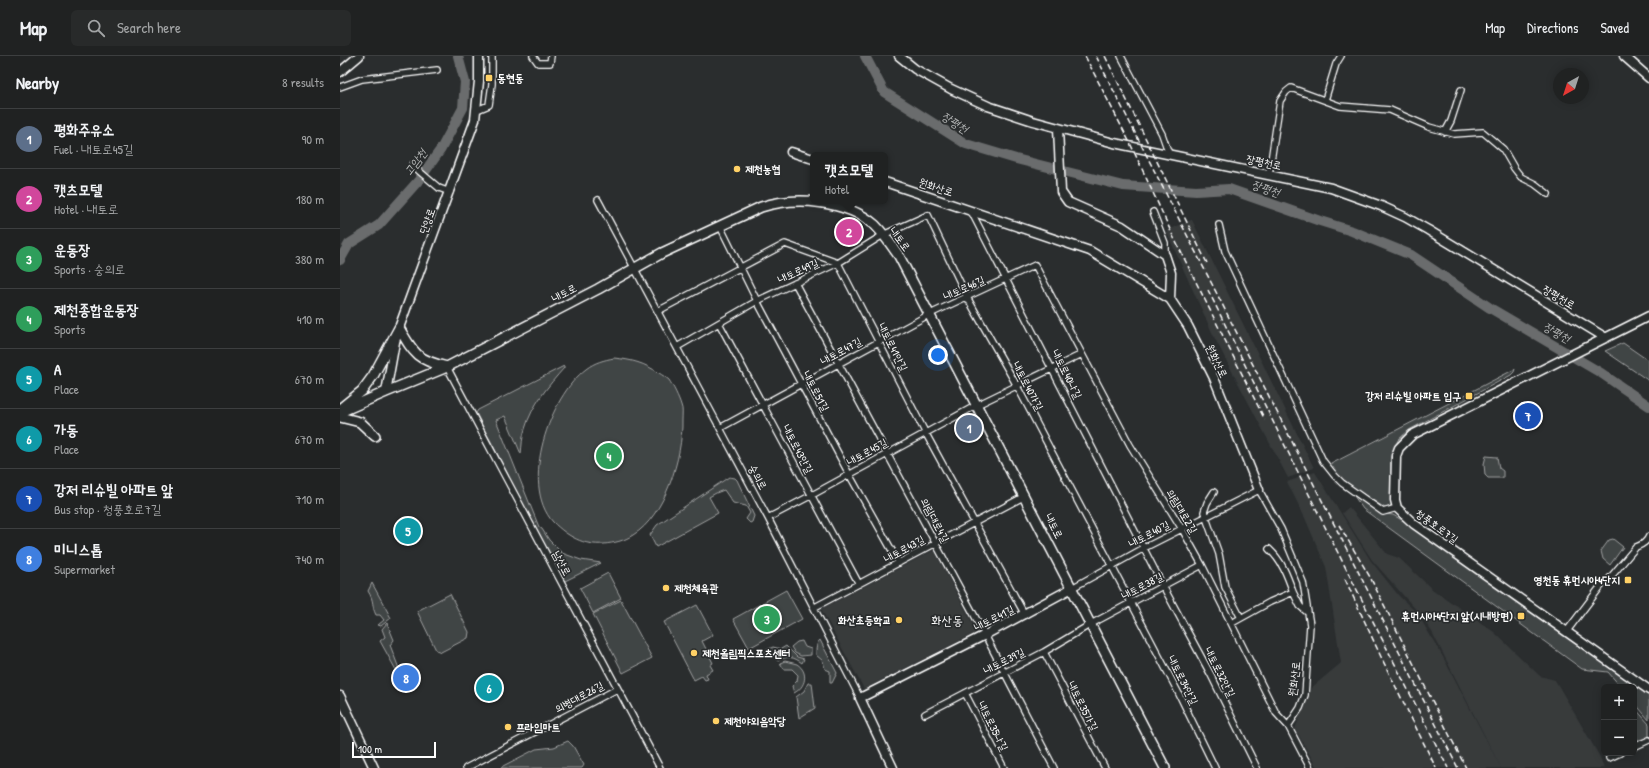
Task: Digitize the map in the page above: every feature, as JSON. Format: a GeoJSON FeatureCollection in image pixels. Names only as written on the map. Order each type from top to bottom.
{"type":"FeatureCollection","features":[{"type":"Feature","properties":{"kind":"main road","name":"내토로"},"geometry":{"type":"LineString","coordinates":[[340,412],[448,367],[662,253],[761,207],[777,202],[798,201],[810,202]]}},
{"type":"Feature","properties":{"kind":"main road","name":"내토로"},"geometry":{"type":"LineString","coordinates":[[822,204],[844,208],[859,215],[874,225],[900,256],[1165,768]]}},
{"type":"Feature","properties":{"kind":"main road"},"geometry":{"type":"LineString","coordinates":[[399,328],[415,354],[434,364],[448,367]]}},
{"type":"Feature","properties":{"kind":"main road"},"geometry":{"type":"LineString","coordinates":[[340,409],[362,391],[373,376],[380,366],[399,328]]}},
{"type":"Feature","properties":{"kind":"main road"},"geometry":{"type":"LineString","coordinates":[[340,417],[360,422],[375,436]]}},
{"type":"Feature","properties":{"kind":"street"},"geometry":{"type":"LineString","coordinates":[[341,69],[359,56]]}},
{"type":"Feature","properties":{"kind":"street","name":"단양로"},"geometry":{"type":"LineString","coordinates":[[386,392],[399,328],[470,137],[478,110],[479,56]]}},
{"type":"Feature","properties":{"kind":"street"},"geometry":{"type":"LineString","coordinates":[[478,110],[489,105],[492,84],[492,56]]}},
{"type":"Feature","properties":{"kind":"street"},"geometry":{"type":"LineString","coordinates":[[533,56],[538,63],[550,63],[550,56]]}},
{"type":"Feature","properties":{"kind":"street","name":"장평천로"},"geometry":{"type":"LineString","coordinates":[[899,56],[915,69],[951,89],[988,106],[1058,128],[1114,143],[1331,188],[1406,217],[1606,338]]}},
{"type":"Feature","properties":{"kind":"street"},"geometry":{"type":"LineString","coordinates":[[1121,56],[1162,134],[1170,154]]}},
{"type":"Feature","properties":{"kind":"street"},"geometry":{"type":"LineString","coordinates":[[1325,100],[1336,64],[1341,56]]}},
{"type":"Feature","properties":{"kind":"street"},"geometry":{"type":"LineString","coordinates":[[1624,56],[1649,78]]}},
{"type":"Feature","properties":{"kind":"street"},"geometry":{"type":"LineString","coordinates":[[340,87],[362,80],[437,70]]}},
{"type":"Feature","properties":{"kind":"street"},"geometry":{"type":"LineString","coordinates":[[1269,174],[1279,108],[1286,92],[1291,88],[1340,106],[1390,110],[1429,127],[1445,132],[1461,134],[1480,132],[1487,135],[1503,149],[1521,178],[1535,184],[1548,194]]}},
{"type":"Feature","properties":{"kind":"street"},"geometry":{"type":"LineString","coordinates":[[1445,132],[1451,121],[1461,90]]}},
{"type":"Feature","properties":{"kind":"street"},"geometry":{"type":"LineString","coordinates":[[1058,128],[1061,192],[1068,202],[1122,226],[1165,255]]}},
{"type":"Feature","properties":{"kind":"street"},"geometry":{"type":"LineString","coordinates":[[791,152],[810,158]]}},
{"type":"Feature","properties":{"kind":"street"},"geometry":{"type":"LineString","coordinates":[[413,167],[435,185],[450,192]]}},
{"type":"Feature","properties":{"kind":"street","name":"원화산로"},"geometry":{"type":"LineString","coordinates":[[888,183],[1090,251],[1170,299],[1188,326],[1214,378],[1259,490],[1281,529],[1303,582],[1310,625],[1305,696],[1300,708],[1288,726]]}},
{"type":"Feature","properties":{"kind":"street","name":"숭의로"},"geometry":{"type":"LineString","coordinates":[[598,200],[815,607],[893,768]]}},
{"type":"Feature","properties":{"kind":"street","name":"내토로40나길"},"geometry":{"type":"LineString","coordinates":[[971,211],[1053,368],[1163,586]]}},
{"type":"Feature","properties":{"kind":"street"},"geometry":{"type":"LineString","coordinates":[[1153,212],[1165,243],[1165,255],[1171,273],[1170,299]]}},
{"type":"Feature","properties":{"kind":"street","name":"내토로49길"},"geometry":{"type":"LineString","coordinates":[[677,347],[757,301],[838,263],[883,235],[928,215]]}},
{"type":"Feature","properties":{"kind":"street","name":"내토로40가길"},"geometry":{"type":"LineString","coordinates":[[928,215],[967,297],[1017,386],[1131,603]]}},
{"type":"Feature","properties":{"kind":"street"},"geometry":{"type":"LineString","coordinates":[[1219,225],[1225,251],[1323,461],[1342,483],[1383,512],[1397,508],[1395,500],[1396,456],[1399,448],[1412,435],[1649,316]]}},
{"type":"Feature","properties":{"kind":"street","name":"내토로51길"},"geometry":{"type":"LineString","coordinates":[[720,226],[757,301],[849,474],[899,564]]}},
{"type":"Feature","properties":{"kind":"street"},"geometry":{"type":"LineString","coordinates":[[658,311],[785,244],[838,263]]}},
{"type":"Feature","properties":{"kind":"street","name":"내토로41안길"},"geometry":{"type":"LineString","coordinates":[[838,263],[925,432],[1025,615]]}},
{"type":"Feature","properties":{"kind":"street","name":"내토로46길"},"geometry":{"type":"LineString","coordinates":[[930,314],[1007,280],[1035,265]]}},
{"type":"Feature","properties":{"kind":"street","name":"의림대로2길"},"geometry":{"type":"LineString","coordinates":[[1035,265],[1130,445],[1182,529],[1202,565],[1276,713],[1288,726],[1310,768]]}},
{"type":"Feature","properties":{"kind":"street","name":"의림대로4길"},"geometry":{"type":"LineString","coordinates":[[795,283],[986,635],[1054,768]]}},
{"type":"Feature","properties":{"kind":"street","name":"내토로47길"},"geometry":{"type":"LineString","coordinates":[[720,428],[930,314]]}},
{"type":"Feature","properties":{"kind":"street","name":"내토로43안길"},"geometry":{"type":"LineString","coordinates":[[719,323],[859,584]]}},
{"type":"Feature","properties":{"kind":"street","name":"내토로45길"},"geometry":{"type":"LineString","coordinates":[[768,518],[925,432],[1082,354]]}},
{"type":"Feature","properties":{"kind":"street","name":"남산로"},"geometry":{"type":"LineString","coordinates":[[448,367],[616,689],[660,768]]}},
{"type":"Feature","properties":{"kind":"street","name":"내토로40길"},"geometry":{"type":"LineString","coordinates":[[1072,588],[1144,548],[1259,490]]}},
{"type":"Feature","properties":{"kind":"street"},"geometry":{"type":"LineString","coordinates":[[1214,492],[1204,508],[1205,517],[1219,554],[1225,587],[1241,618]]}},
{"type":"Feature","properties":{"kind":"street","name":"내토로43길"},"geometry":{"type":"LineString","coordinates":[[815,607],[899,564],[935,543],[1025,496]]}},
{"type":"Feature","properties":{"kind":"street","name":"청풍호로7길"},"geometry":{"type":"LineString","coordinates":[[1397,508],[1414,524],[1649,690]]}},
{"type":"Feature","properties":{"kind":"street"},"geometry":{"type":"LineString","coordinates":[[1567,631],[1601,586],[1609,580],[1636,547],[1642,545],[1648,540],[1649,536]]}},
{"type":"Feature","properties":{"kind":"street"},"geometry":{"type":"LineString","coordinates":[[1269,549],[1278,558],[1283,566],[1300,606],[1308,613]]}},
{"type":"Feature","properties":{"kind":"street","name":"내토로38길"},"geometry":{"type":"LineString","coordinates":[[1091,624],[1202,565]]}},
{"type":"Feature","properties":{"kind":"street","name":"내토로32안길"},"geometry":{"type":"LineString","coordinates":[[1163,586],[1211,675],[1257,768]]}},
{"type":"Feature","properties":{"kind":"street","name":"내토로41길"},"geometry":{"type":"LineString","coordinates":[[860,698],[1025,615],[1072,588]]}},
{"type":"Feature","properties":{"kind":"street"},"geometry":{"type":"LineString","coordinates":[[1232,624],[1270,602],[1293,592]]}},
{"type":"Feature","properties":{"kind":"street","name":"내토로34안길"},"geometry":{"type":"LineString","coordinates":[[1131,603],[1178,692],[1215,768]]}},
{"type":"Feature","properties":{"kind":"street","name":"내토로39길"},"geometry":{"type":"LineString","coordinates":[[925,714],[1044,652],[1091,624]]}},
{"type":"Feature","properties":{"kind":"street","name":"내토로35가길"},"geometry":{"type":"LineString","coordinates":[[1044,652],[1105,768]]}},
{"type":"Feature","properties":{"kind":"street","name":"의병대로26길"},"geometry":{"type":"LineString","coordinates":[[466,768],[616,689]]}},
{"type":"Feature","properties":{"kind":"street","name":"내토로35나길"},"geometry":{"type":"LineString","coordinates":[[965,693],[1004,768]]}},
{"type":"Feature","properties":{"kind":"street"},"geometry":{"type":"LineString","coordinates":[[340,696],[374,768]]}},
{"type":"Feature","properties":{"kind":"street"},"geometry":{"type":"LineString","coordinates":[[1637,746],[1649,740]]}},
{"type":"Feature","properties":{"kind":"street"},"geometry":{"type":"LineString","coordinates":[[1609,758],[1613,756]]}},
{"type":"Feature","properties":{"kind":"shaded area"},"geometry":{"type":"Polygon","coordinates":[[[1191,220],[1314,468],[1288,478],[1215,339],[1166,231],[1191,220]]]}},
{"type":"Feature","properties":{"kind":"shaded area"},"geometry":{"type":"Polygon","coordinates":[[[1623,343],[1649,361],[1649,381],[1605,351],[1623,343]]]}},
{"type":"Feature","properties":{"kind":"shaded area"},"geometry":{"type":"Polygon","coordinates":[[[614,358],[643,364],[669,380],[682,407],[681,434],[679,450],[670,484],[663,500],[654,514],[644,526],[630,537],[615,542],[597,544],[583,542],[570,536],[553,522],[543,506],[539,486],[539,464],[543,441],[551,419],[561,399],[573,382],[586,369],[603,361],[614,358]]]}},
{"type":"Feature","properties":{"kind":"shaded area"},"geometry":{"type":"Polygon","coordinates":[[[564,366],[564,368],[541,396],[528,420],[524,432],[521,454],[505,416],[496,420],[539,527],[562,553],[581,560],[601,563],[565,581],[562,579],[476,413],[478,410],[564,366]]]}},
{"type":"Feature","properties":{"kind":"shaded area"},"geometry":{"type":"Polygon","coordinates":[[[1515,369],[1511,375],[1409,430],[1398,440],[1391,457],[1392,504],[1389,507],[1385,508],[1338,478],[1329,465],[1515,369]]]}},
{"type":"Feature","properties":{"kind":"shaded area"},"geometry":{"type":"Polygon","coordinates":[[[1486,456],[1497,457],[1499,468],[1503,471],[1503,478],[1488,478],[1485,475],[1484,464],[1486,456]]]}},
{"type":"Feature","properties":{"kind":"shaded area"},"geometry":{"type":"Polygon","coordinates":[[[1315,472],[1371,561],[1399,596],[1417,613],[1443,657],[1501,768],[1317,768],[1295,729],[1311,688],[1341,663],[1326,567],[1305,518],[1287,482],[1315,472]]]}},
{"type":"Feature","properties":{"kind":"shaded area"},"geometry":{"type":"Polygon","coordinates":[[[729,477],[737,480],[754,516],[752,522],[750,523],[746,519],[750,513],[746,506],[733,503],[724,490],[709,497],[718,513],[656,547],[650,535],[657,525],[729,477]]]}},
{"type":"Feature","properties":{"kind":"shaded area"},"geometry":{"type":"Polygon","coordinates":[[[1352,493],[1385,514],[1393,515],[1407,523],[1632,684],[1618,684],[1608,672],[1582,669],[1363,509],[1352,493]]]}},
{"type":"Feature","properties":{"kind":"shaded area"},"geometry":{"type":"Polygon","coordinates":[[[1349,507],[1387,554],[1399,558],[1432,589],[1494,632],[1540,676],[1555,680],[1600,757],[1604,768],[1501,768],[1432,632],[1418,612],[1372,560],[1342,513],[1349,507]]]}},
{"type":"Feature","properties":{"kind":"shaded area"},"geometry":{"type":"Polygon","coordinates":[[[1613,539],[1623,547],[1610,565],[1603,559],[1601,551],[1609,540],[1613,539]]]}},
{"type":"Feature","properties":{"kind":"shaded area","name":"화산초등학교"},"geometry":{"type":"Polygon","coordinates":[[[934,550],[977,632],[864,689],[821,609],[934,550]]]}},
{"type":"Feature","properties":{"kind":"shaded area"},"geometry":{"type":"Polygon","coordinates":[[[608,573],[621,598],[593,613],[580,588],[608,573]]]}},
{"type":"Feature","properties":{"kind":"shaded area"},"geometry":{"type":"Polygon","coordinates":[[[372,583],[391,618],[381,626],[378,625],[384,620],[380,615],[376,615],[372,598],[368,591],[372,583]]]}},
{"type":"Feature","properties":{"kind":"shaded area"},"geometry":{"type":"Polygon","coordinates":[[[786,590],[802,619],[749,648],[733,619],[786,590]]]}},
{"type":"Feature","properties":{"kind":"shaded area"},"geometry":{"type":"Polygon","coordinates":[[[450,594],[469,632],[468,638],[441,652],[436,650],[417,611],[450,594]]]}},
{"type":"Feature","properties":{"kind":"shaded area"},"geometry":{"type":"Polygon","coordinates":[[[621,600],[652,658],[623,673],[593,614],[621,600]]]}},
{"type":"Feature","properties":{"kind":"shaded area","name":"제천올림픽스포츠센터"},"geometry":{"type":"Polygon","coordinates":[[[697,605],[713,635],[702,641],[713,663],[710,665],[713,670],[706,674],[708,679],[705,680],[702,676],[694,680],[664,622],[697,605]]]}},
{"type":"Feature","properties":{"kind":"shaded area"},"geometry":{"type":"Polygon","coordinates":[[[387,623],[394,640],[390,645],[398,666],[398,670],[396,670],[380,641],[385,637],[382,629],[387,623]]]}},
{"type":"Feature","properties":{"kind":"shaded area"},"geometry":{"type":"Polygon","coordinates":[[[820,640],[837,673],[832,683],[830,683],[830,671],[825,669],[823,661],[816,655],[817,645],[820,640]]]}},
{"type":"Feature","properties":{"kind":"shaded area"},"geometry":{"type":"Polygon","coordinates":[[[802,641],[805,647],[811,649],[811,655],[801,656],[795,653],[791,647],[797,642],[802,641]]]}},
{"type":"Feature","properties":{"kind":"shaded area"},"geometry":{"type":"Polygon","coordinates":[[[786,646],[797,657],[804,659],[802,663],[796,659],[787,657],[778,661],[768,652],[764,653],[764,651],[773,647],[781,649],[786,646]]]}},
{"type":"Feature","properties":{"kind":"shaded area"},"geometry":{"type":"Polygon","coordinates":[[[785,661],[797,664],[803,671],[803,683],[794,693],[792,686],[797,681],[798,675],[792,669],[784,669],[780,663],[785,661]]]}},
{"type":"Feature","properties":{"kind":"shaded area"},"geometry":{"type":"Polygon","coordinates":[[[808,683],[812,683],[815,708],[799,718],[796,697],[804,691],[808,683]]]}},
{"type":"Feature","properties":{"kind":"shaded area"},"geometry":{"type":"Polygon","coordinates":[[[1637,687],[1649,696],[1649,720],[1637,706],[1637,687]]]}},
{"type":"Feature","properties":{"kind":"shaded area"},"geometry":{"type":"Polygon","coordinates":[[[1637,710],[1649,724],[1649,738],[1638,740],[1637,710]]]}},
{"type":"Feature","properties":{"kind":"shaded area"},"geometry":{"type":"Polygon","coordinates":[[[568,741],[573,746],[584,765],[582,768],[501,767],[536,749],[554,747],[568,741]]]}},
{"type":"Feature","properties":{"kind":"waterway","name":"고암천"},"geometry":{"type":"LineString","coordinates":[[340,260],[349,244],[379,225],[419,180],[441,149],[463,108],[465,82],[458,56]]}},
{"type":"Feature","properties":{"kind":"waterway","name":"장평천"},"geometry":{"type":"LineString","coordinates":[[865,56],[884,92],[966,144],[1016,159],[1123,186],[1196,191],[1229,189],[1352,231],[1411,255],[1490,308],[1601,373],[1649,406]]}},
{"type":"Feature","properties":{"kind":"railway"},"geometry":{"type":"LineString","coordinates":[[1085,56],[1130,143],[1173,236],[1265,420]]}},
{"type":"Feature","properties":{"kind":"railway"},"geometry":{"type":"LineString","coordinates":[[1096,56],[1458,768]]}},
{"type":"Feature","properties":{"kind":"railway"},"geometry":{"type":"LineString","coordinates":[[1105,56],[1207,263]]}},
{"type":"Feature","properties":{"kind":"railway"},"geometry":{"type":"LineString","coordinates":[[1208,290],[1334,545],[1448,768]]}},
{"type":"Feature","properties":{"kind":"railway"},"geometry":{"type":"LineString","coordinates":[[1339,525],[1370,577],[1466,768]]}},
{"type":"Feature","properties":{"kind":"railway"},"geometry":{"type":"LineString","coordinates":[[1345,579],[1382,659],[1436,768]]}},
{"type":"Feature","properties":{"kind":"place","name":"동현동"},"geometry":{"type":"Point","coordinates":[489,78]}},
{"type":"Feature","properties":{"kind":"place","name":"제천농협"},"geometry":{"type":"Point","coordinates":[737,169]}},
{"type":"Feature","properties":{"kind":"place","name":"캣츠모텔"},"geometry":{"type":"Point","coordinates":[849,232]}},
{"type":"Feature","properties":{"kind":"place","name":"강저 리슈빌 아파트 입구"},"geometry":{"type":"Point","coordinates":[1469,396]}},
{"type":"Feature","properties":{"kind":"place","name":"강저 리슈빌 아파트 앞"},"geometry":{"type":"Point","coordinates":[1528,416]}},
{"type":"Feature","properties":{"kind":"place","name":"평화주유소"},"geometry":{"type":"Point","coordinates":[969,428]}},
{"type":"Feature","properties":{"kind":"place","name":"제천종합운동장"},"geometry":{"type":"Point","coordinates":[609,456]}},
{"type":"Feature","properties":{"kind":"place","name":"A"},"geometry":{"type":"Point","coordinates":[408,531]}},
{"type":"Feature","properties":{"kind":"place","name":"영천동 휴먼시아4단지"},"geometry":{"type":"Point","coordinates":[1628,580]}},
{"type":"Feature","properties":{"kind":"place","name":"제천체육관"},"geometry":{"type":"Point","coordinates":[666,588]}},
{"type":"Feature","properties":{"kind":"place","name":"휴먼시아4단지 앞(시내방면)"},"geometry":{"type":"Point","coordinates":[1521,616]}},
{"type":"Feature","properties":{"kind":"place","name":"운동장"},"geometry":{"type":"Point","coordinates":[767,619]}},
{"type":"Feature","properties":{"kind":"place","name":"화산초등학교"},"geometry":{"type":"Point","coordinates":[899,620]}},
{"type":"Feature","properties":{"kind":"place","name":"제천올림픽스포츠센터"},"geometry":{"type":"Point","coordinates":[694,653]}},
{"type":"Feature","properties":{"kind":"place","name":"미니스톱"},"geometry":{"type":"Point","coordinates":[406,678]}},
{"type":"Feature","properties":{"kind":"place","name":"가동"},"geometry":{"type":"Point","coordinates":[489,688]}},
{"type":"Feature","properties":{"kind":"place","name":"제천야외음악당"},"geometry":{"type":"Point","coordinates":[716,721]}},
{"type":"Feature","properties":{"kind":"place","name":"프라임마트"},"geometry":{"type":"Point","coordinates":[508,727]}},
{"type":"Feature","properties":{"kind":"district","name":"화산동"},"geometry":{"type":"Point","coordinates":[947,620]}}]}
